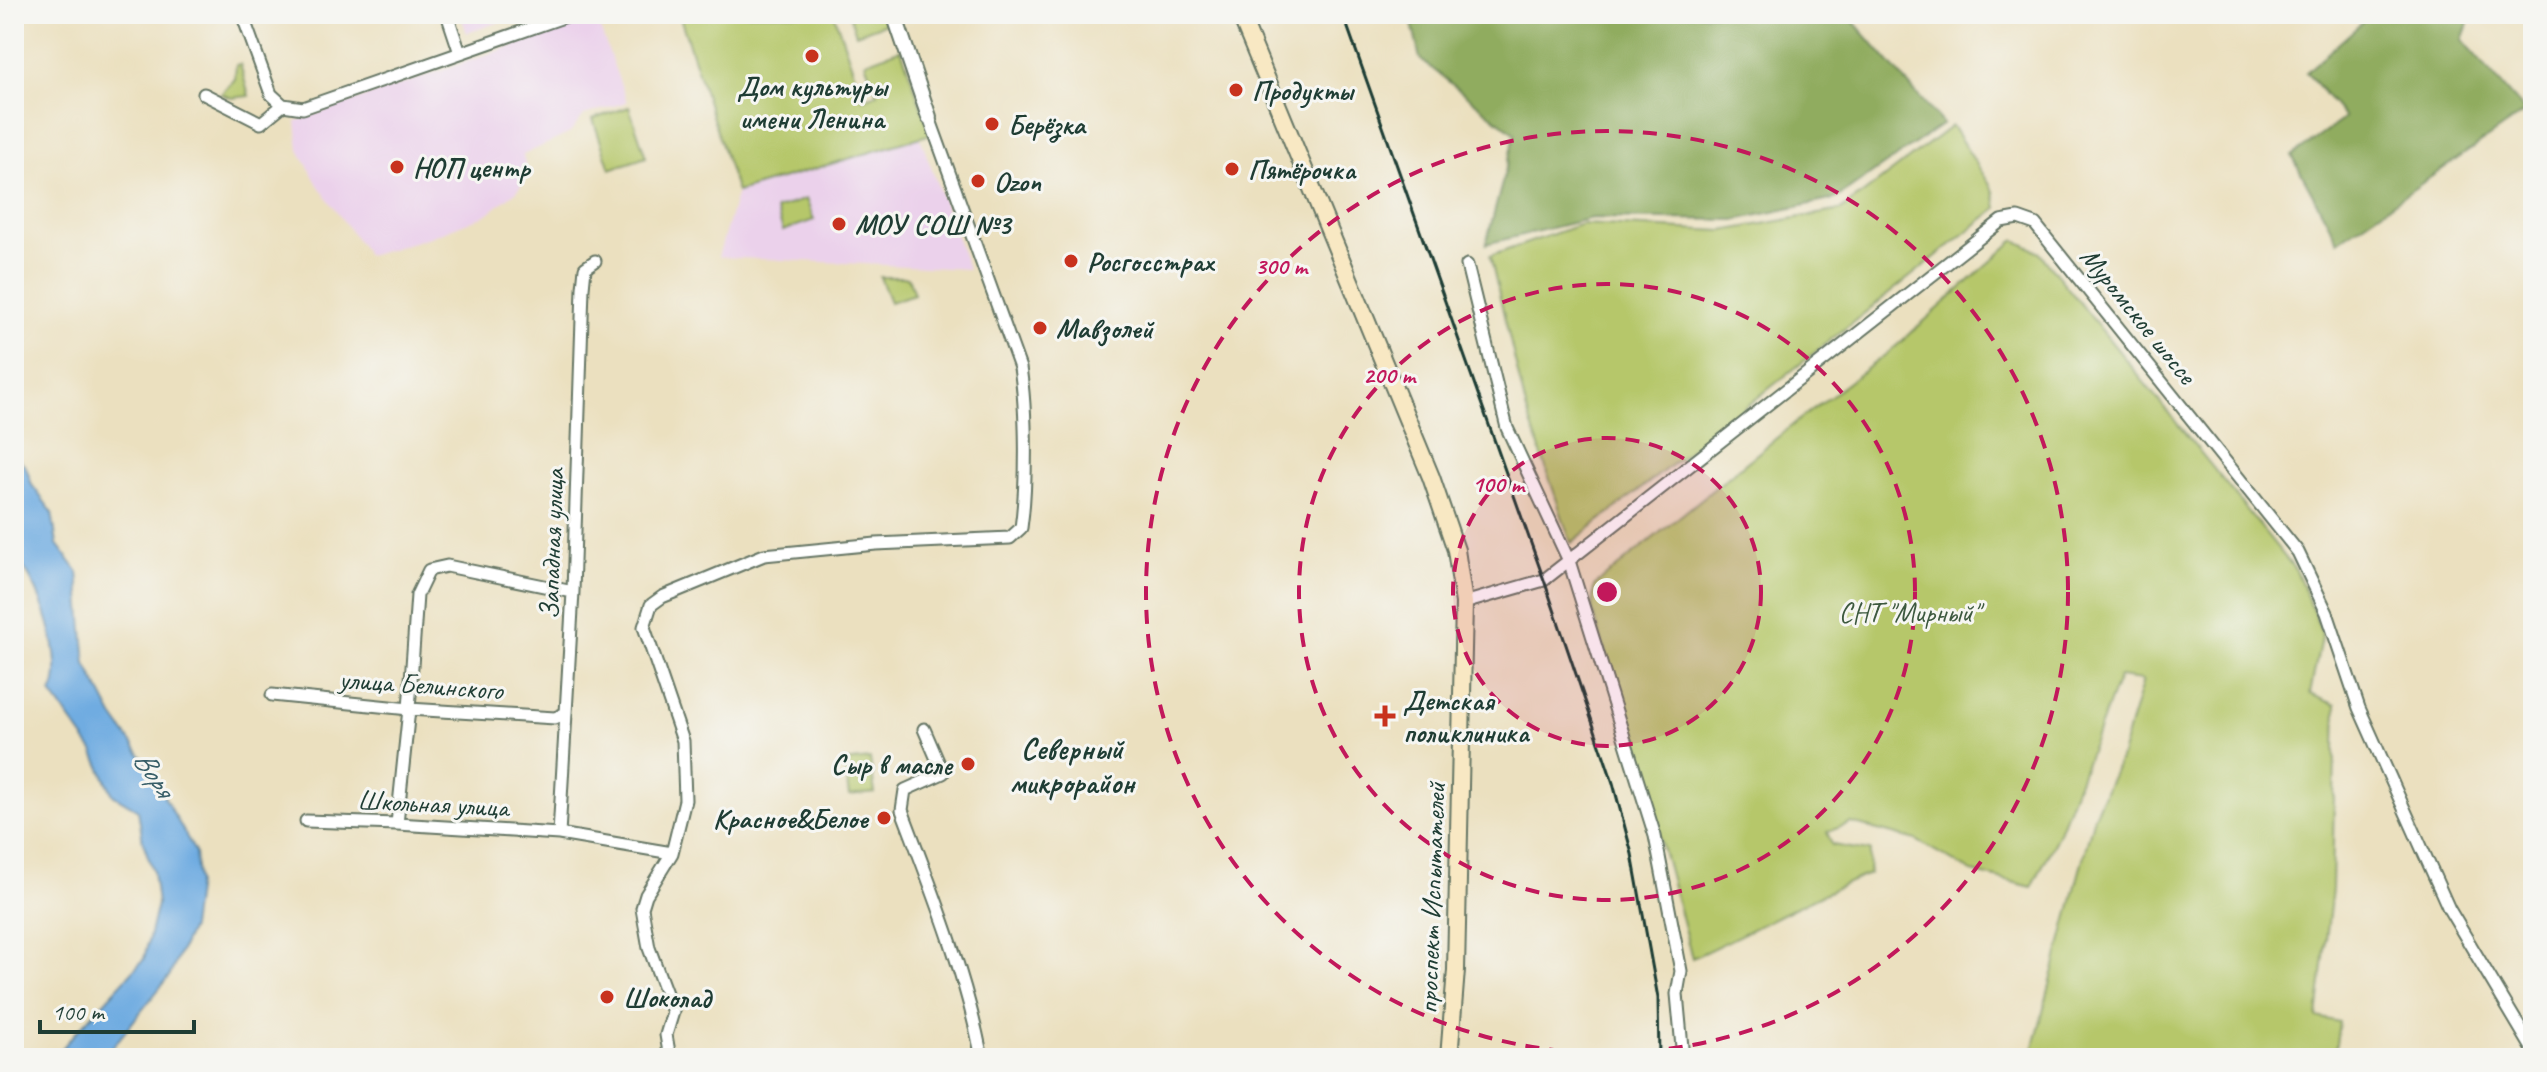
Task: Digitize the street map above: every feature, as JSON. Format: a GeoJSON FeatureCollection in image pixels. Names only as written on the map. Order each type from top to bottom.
{"type":"FeatureCollection","features":[{"type":"Feature","properties":{"kind":"main road","name":"проспект Испытателей"},"geometry":{"type":"LineString","coordinates":[[1240,14],[1431,477],[1456,550],[1464,603],[1456,970],[1449,1058]]}},
{"type":"Feature","properties":{"kind":"street"},"geometry":{"type":"LineString","coordinates":[[242,14],[271,94],[283,105],[303,108],[572,14]]}},
{"type":"Feature","properties":{"kind":"street"},"geometry":{"type":"LineString","coordinates":[[447,14],[460,53]]}},
{"type":"Feature","properties":{"kind":"street"},"geometry":{"type":"LineString","coordinates":[[670,1058],[666,1035],[673,1012],[649,948],[642,908],[646,895],[672,853],[685,800],[683,741],[644,627],[651,605],[662,597],[764,555],[876,544],[1010,538],[1021,528],[1023,389],[1020,368],[894,14]]}},
{"type":"Feature","properties":{"kind":"street"},"geometry":{"type":"LineString","coordinates":[[204,94],[261,123],[283,105]]}},
{"type":"Feature","properties":{"kind":"street","name":"Муромское шоссе"},"geometry":{"type":"LineString","coordinates":[[1464,603],[1544,580],[2001,221],[2018,218],[2035,224],[2298,552],[2327,613],[2359,708],[2449,909],[2533,1050]]}},
{"type":"Feature","properties":{"kind":"street","name":"Западная улица"},"geometry":{"type":"LineString","coordinates":[[559,834],[573,592],[583,288],[585,268],[595,261]]}},
{"type":"Feature","properties":{"kind":"street"},"geometry":{"type":"LineString","coordinates":[[1467,265],[1507,428],[1569,561],[1655,836],[1681,971],[1677,994],[1683,1058]]}},
{"type":"Feature","properties":{"kind":"street"},"geometry":{"type":"LineString","coordinates":[[397,824],[417,595],[429,570],[447,566],[573,592]]}},
{"type":"Feature","properties":{"kind":"street","name":"улица Белинского"},"geometry":{"type":"LineString","coordinates":[[272,695],[409,709],[555,718],[566,713]]}},
{"type":"Feature","properties":{"kind":"street"},"geometry":{"type":"LineString","coordinates":[[924,729],[943,773],[905,790],[902,810],[953,944],[982,1058]]}},
{"type":"Feature","properties":{"kind":"street","name":"Школьная улица"},"geometry":{"type":"LineString","coordinates":[[306,821],[559,834],[672,853]]}},
{"type":"Feature","properties":{"kind":"shaded area"},"geometry":{"type":"Polygon","coordinates":[[[460,14],[524,14],[467,33],[460,14]]]}},
{"type":"Feature","properties":{"kind":"shaded area"},"geometry":{"type":"Polygon","coordinates":[[[596,17],[627,102],[584,115],[570,133],[523,155],[528,175],[517,191],[486,215],[430,237],[368,256],[318,185],[299,150],[296,121],[596,17]]]}},
{"type":"Feature","properties":{"kind":"shaded area","name":"МОУ СОШ №3"},"geometry":{"type":"Polygon","coordinates":[[[920,137],[968,269],[718,257],[737,192],[920,137]]]}},
{"type":"Feature","properties":{"kind":"green space"},"geometry":{"type":"Polygon","coordinates":[[[679,14],[834,14],[863,99],[877,94],[865,62],[901,49],[931,134],[737,192],[679,14]]]}},
{"type":"Feature","properties":{"kind":"green space"},"geometry":{"type":"Polygon","coordinates":[[[849,14],[889,14],[892,21],[856,34],[849,14]]]}},
{"type":"Feature","properties":{"kind":"green space"},"geometry":{"type":"Polygon","coordinates":[[[1410,14],[1847,14],[1943,124],[1835,199],[1735,220],[1592,218],[1486,244],[1515,134],[1420,59],[1410,14]]]}},
{"type":"Feature","properties":{"kind":"green space"},"geometry":{"type":"Polygon","coordinates":[[[2372,14],[2472,14],[2462,40],[2525,112],[2338,241],[2292,156],[2345,118],[2306,72],[2372,14]]]}},
{"type":"Feature","properties":{"kind":"green space"},"geometry":{"type":"Polygon","coordinates":[[[240,64],[249,96],[232,98],[221,94],[235,79],[236,65],[240,64]]]}},
{"type":"Feature","properties":{"kind":"green space"},"geometry":{"type":"Polygon","coordinates":[[[629,107],[646,157],[610,169],[593,119],[629,107]]]}},
{"type":"Feature","properties":{"kind":"green space"},"geometry":{"type":"Polygon","coordinates":[[[1952,126],[1994,191],[1997,208],[1571,543],[1526,408],[1490,256],[1582,224],[1723,231],[1841,210],[1952,126]]]}},
{"type":"Feature","properties":{"kind":"green space"},"geometry":{"type":"Polygon","coordinates":[[[806,199],[814,220],[783,231],[776,209],[806,199]]]}},
{"type":"Feature","properties":{"kind":"green space","name":"СНТ \"Мирный\""},"geometry":{"type":"Polygon","coordinates":[[[2015,240],[2038,251],[2297,572],[2322,633],[2310,694],[2336,705],[2332,889],[2317,1017],[2339,1022],[2334,1058],[2031,1058],[2094,816],[2120,759],[2143,680],[2119,677],[2057,837],[2032,887],[1972,872],[1916,840],[1851,823],[1827,832],[1832,845],[1870,851],[1869,874],[1692,958],[1592,608],[1594,586],[1800,419],[1893,349],[2015,240]]]}},
{"type":"Feature","properties":{"kind":"green space"},"geometry":{"type":"Polygon","coordinates":[[[880,277],[908,277],[914,294],[890,302],[880,277]]]}},
{"type":"Feature","properties":{"kind":"green space"},"geometry":{"type":"Polygon","coordinates":[[[870,759],[875,793],[849,796],[844,762],[870,759]]]}},
{"type":"Feature","properties":{"kind":"water"},"geometry":{"type":"Polygon","coordinates":[[[14,454],[26,467],[32,485],[52,512],[57,544],[78,572],[86,664],[113,716],[144,760],[195,852],[197,883],[191,928],[170,975],[104,1058],[55,1058],[144,959],[157,904],[153,871],[143,842],[138,810],[113,795],[93,751],[51,693],[56,663],[48,622],[33,583],[14,557],[14,454]]]}},
{"type":"Feature","properties":{"kind":"railway"},"geometry":{"type":"LineString","coordinates":[[1343,14],[1613,783],[1632,854],[1658,998],[1659,1058]]}},
{"type":"Feature","properties":{"kind":"place","name":"Дом культуры имени Ленина"},"geometry":{"type":"Point","coordinates":[812,56]}},
{"type":"Feature","properties":{"kind":"place","name":"Продукты"},"geometry":{"type":"Point","coordinates":[1236,90]}},
{"type":"Feature","properties":{"kind":"place","name":"Берёзка"},"geometry":{"type":"Point","coordinates":[992,124]}},
{"type":"Feature","properties":{"kind":"place","name":"НОП центр"},"geometry":{"type":"Point","coordinates":[397,167]}},
{"type":"Feature","properties":{"kind":"place","name":"Пятёрочка"},"geometry":{"type":"Point","coordinates":[1232,169]}},
{"type":"Feature","properties":{"kind":"place","name":"Ozon"},"geometry":{"type":"Point","coordinates":[978,181]}},
{"type":"Feature","properties":{"kind":"place","name":"МОУ СОШ №3"},"geometry":{"type":"Point","coordinates":[839,224]}},
{"type":"Feature","properties":{"kind":"place","name":"Росгосстрах"},"geometry":{"type":"Point","coordinates":[1071,261]}},
{"type":"Feature","properties":{"kind":"place","name":"Мавзолей"},"geometry":{"type":"Point","coordinates":[1040,328]}},
{"type":"Feature","properties":{"kind":"place","name":"Детская поликлиника"},"geometry":{"type":"Point","coordinates":[1385,716]}},
{"type":"Feature","properties":{"kind":"place","name":"Сыр в масле"},"geometry":{"type":"Point","coordinates":[968,764]}},
{"type":"Feature","properties":{"kind":"place","name":"Красное&Белое"},"geometry":{"type":"Point","coordinates":[884,818]}},
{"type":"Feature","properties":{"kind":"place","name":"Шоколад"},"geometry":{"type":"Point","coordinates":[607,997]}},
{"type":"Feature","properties":{"kind":"district","name":"Северный микрорайон"},"geometry":{"type":"Point","coordinates":[1072,766]}},
{"type":"Feature","properties":{"kind":"water label","name":"Воря"},"geometry":{"type":"Point","coordinates":[154,773]}}]}
